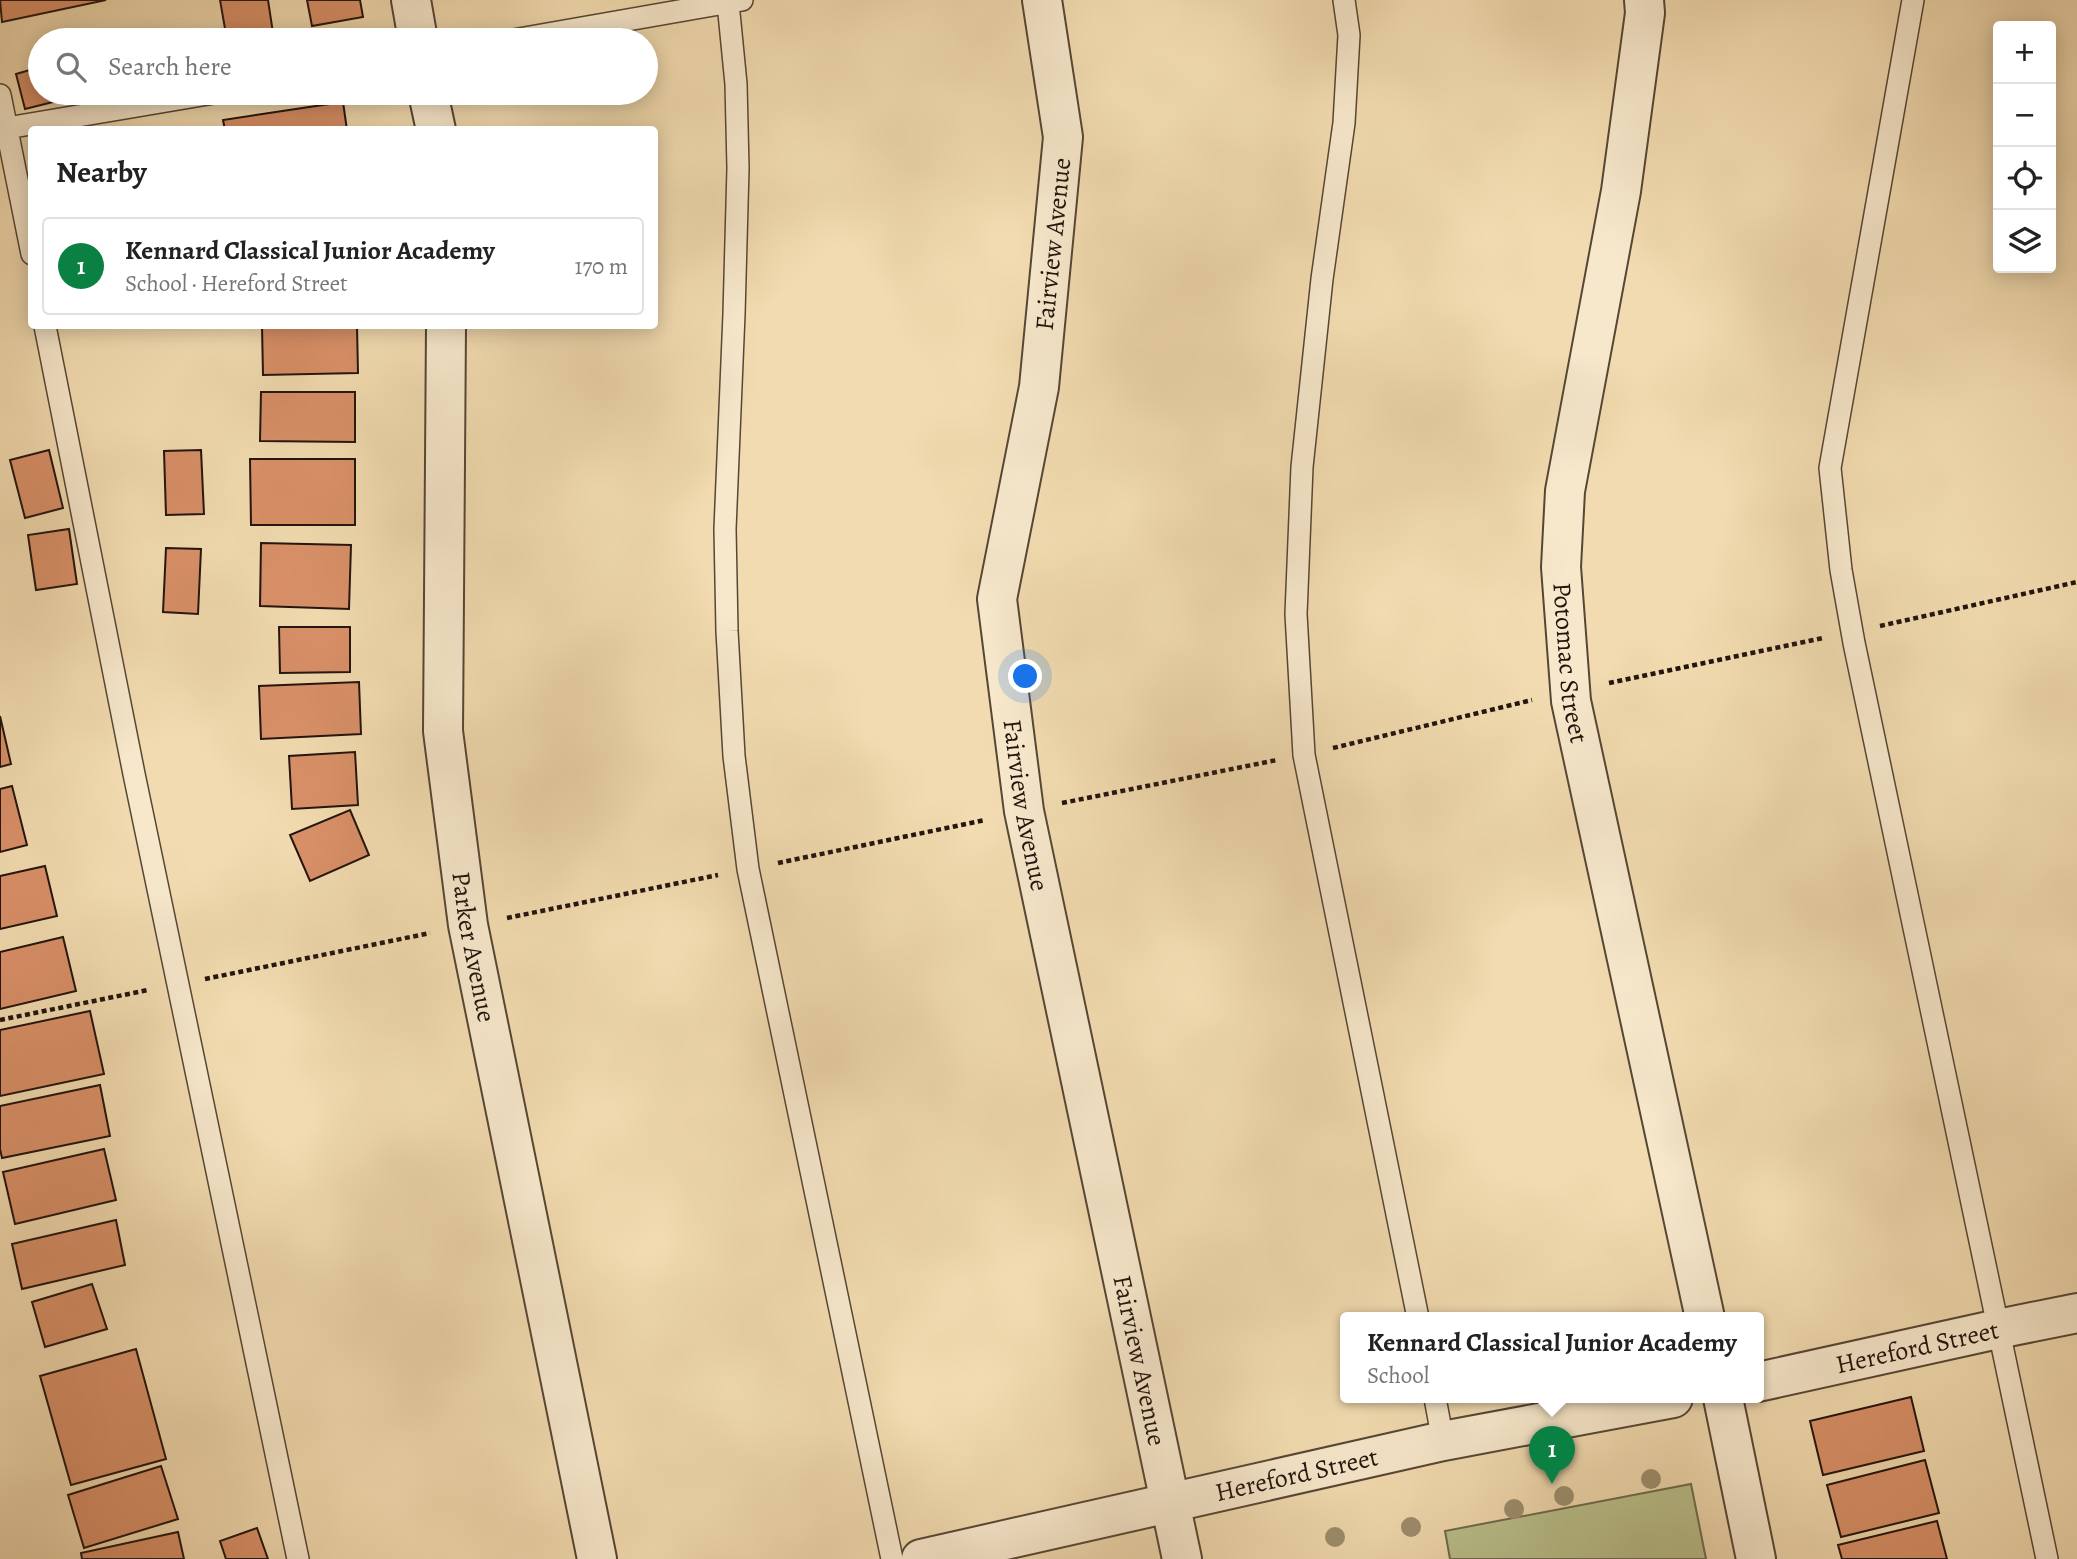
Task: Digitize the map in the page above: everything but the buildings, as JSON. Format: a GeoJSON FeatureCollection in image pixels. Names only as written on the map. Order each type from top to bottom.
{"type":"FeatureCollection","features":[{"type":"Feature","properties":{"kind":"street"},"geometry":{"type":"LineString","coordinates":[[411,0],[416,28]]}},
{"type":"Feature","properties":{"kind":"street","name":"Fairview Avenue"},"geometry":{"type":"LineString","coordinates":[[1042,0],[1063,137],[1039,387],[997,599],[1024,811],[1182,1559]]}},
{"type":"Feature","properties":{"kind":"street","name":"Potomac Street"},"geometry":{"type":"LineString","coordinates":[[1644,0],[1645,13],[1621,191],[1565,491],[1561,566],[1570,701],[1704,1312]]}},
{"type":"Feature","properties":{"kind":"street"},"geometry":{"type":"LineString","coordinates":[[431,105],[435,126]]}},
{"type":"Feature","properties":{"kind":"street","name":"Parker Avenue"},"geometry":{"type":"LineString","coordinates":[[446,329],[443,731],[468,925],[597,1559]]}},
{"type":"Feature","properties":{"kind":"street","name":"Hereford Street"},"geometry":{"type":"LineString","coordinates":[[1764,1381],[2077,1314]]}},
{"type":"Feature","properties":{"kind":"street","name":"Hereford Street"},"geometry":{"type":"LineString","coordinates":[[921,1559],[1443,1441],[1646,1403]]}},
{"type":"Feature","properties":{"kind":"street"},"geometry":{"type":"LineString","coordinates":[[1724,1403],[1756,1559]]}},
{"type":"Feature","properties":{"kind":"lane"},"geometry":{"type":"LineString","coordinates":[[1344,0],[1349,35],[1344,123],[1322,279],[1302,467],[1296,614],[1304,755],[1417,1312]]}},
{"type":"Feature","properties":{"kind":"lane"},"geometry":{"type":"LineString","coordinates":[[1913,0],[1830,468],[1841,570],[1854,643],[2048,1559]]}},
{"type":"Feature","properties":{"kind":"lane"},"geometry":{"type":"LineString","coordinates":[[581,28],[735,1],[738,168],[725,530],[734,756],[748,869],[892,1559]]}},
{"type":"Feature","properties":{"kind":"lane"},"geometry":{"type":"LineString","coordinates":[[0,94],[28,234]]}},
{"type":"Feature","properties":{"kind":"lane"},"geometry":{"type":"LineString","coordinates":[[7,128],[143,105]]}},
{"type":"Feature","properties":{"kind":"lane"},"geometry":{"type":"LineString","coordinates":[[47,329],[134,774],[298,1559]]}},
{"type":"Feature","properties":{"kind":"lane"},"geometry":{"type":"LineString","coordinates":[[1435,1403],[1443,1441]]}},
{"type":"Feature","properties":{"kind":"green space"},"geometry":{"type":"Polygon","coordinates":[[[1691,1484],[1706,1559],[1450,1559],[1445,1531],[1691,1484]]]}},
{"type":"Feature","properties":{"kind":"place","name":"Kennard Classical Junior Academy"},"geometry":{"type":"Point","coordinates":[1552,1484]}}]}
